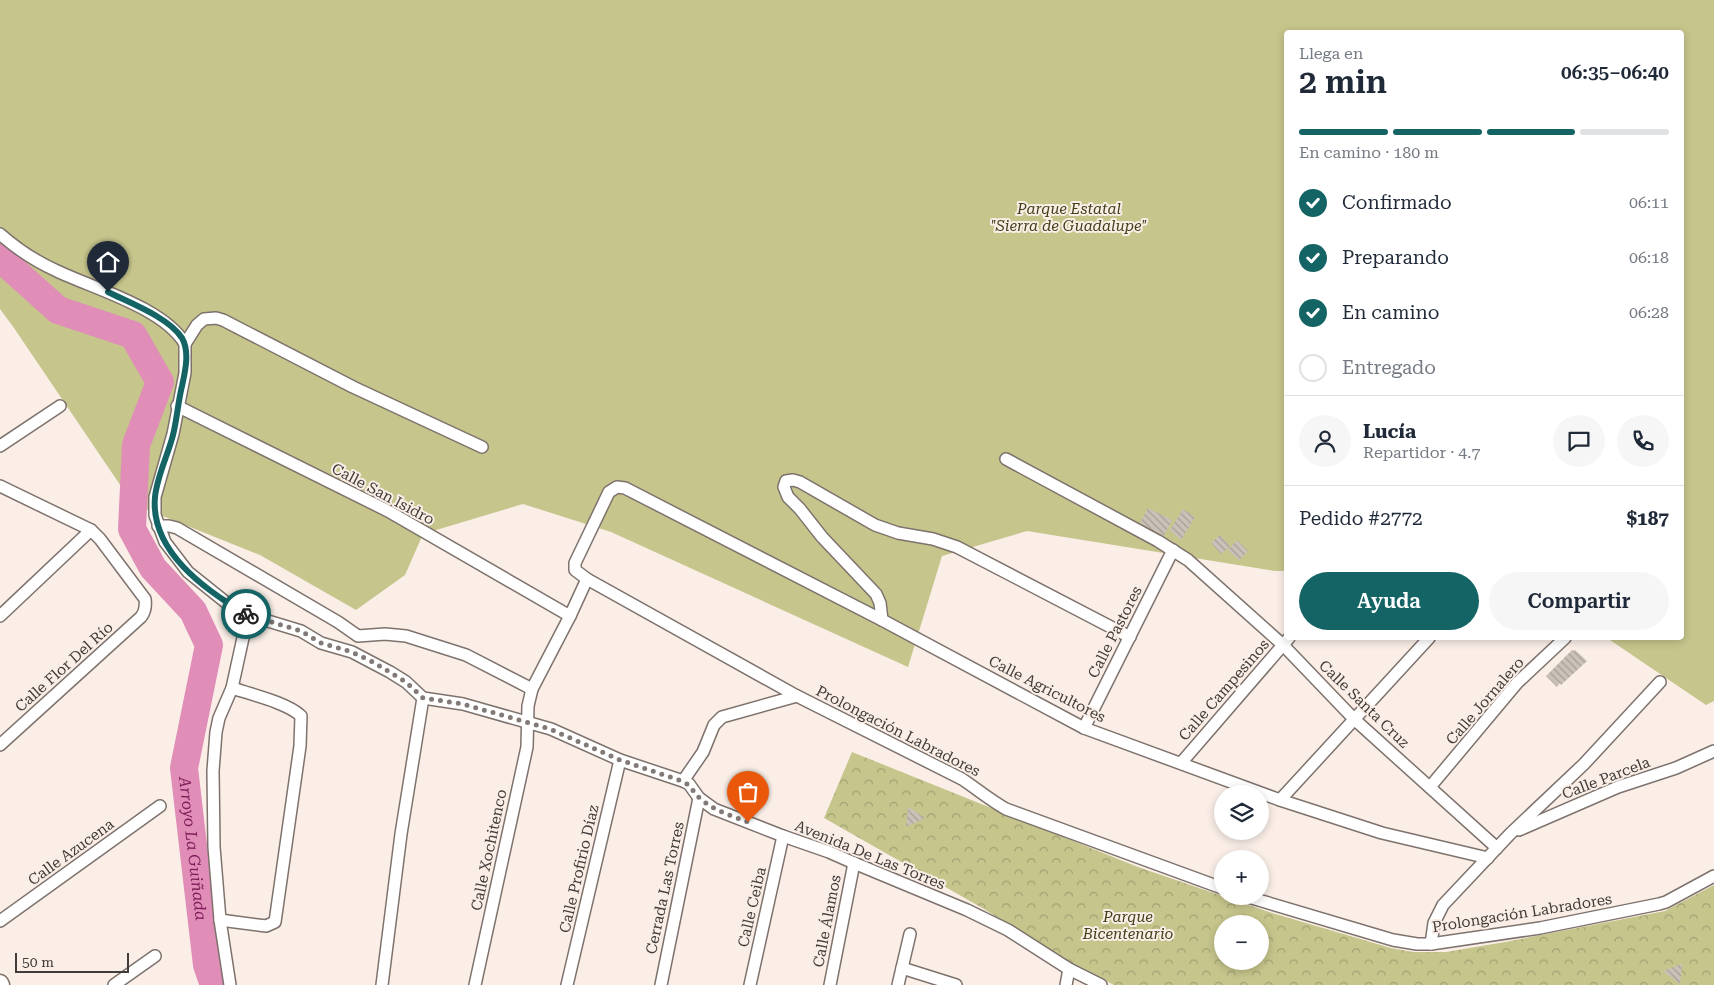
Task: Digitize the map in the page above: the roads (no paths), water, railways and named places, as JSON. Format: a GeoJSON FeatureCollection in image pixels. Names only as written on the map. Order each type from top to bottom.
{"type":"FeatureCollection","features":[{"type":"Feature","properties":{"kind":"street"},"geometry":{"type":"LineString","coordinates":[[0,234],[34,258],[57,271],[108,292],[153,315],[173,329],[185,344],[185,373],[173,434],[155,497],[158,526],[165,542],[188,572],[228,604],[248,615],[301,631],[321,643],[352,652],[406,682],[423,698],[401,834],[382,985]]}},
{"type":"Feature","properties":{"kind":"street"},"geometry":{"type":"LineString","coordinates":[[185,344],[200,321],[209,318],[223,320],[353,387],[482,447]]}},
{"type":"Feature","properties":{"kind":"street"},"geometry":{"type":"LineString","coordinates":[[0,446],[60,406]]}},
{"type":"Feature","properties":{"kind":"street","name":"Calle San Isidro"},"geometry":{"type":"LineString","coordinates":[[178,406],[388,512],[570,616]]}},
{"type":"Feature","properties":{"kind":"street","name":"Calle Santa Cruz"},"geometry":{"type":"LineString","coordinates":[[1006,459],[1174,550],[1284,639]]}},
{"type":"Feature","properties":{"kind":"street"},"geometry":{"type":"LineString","coordinates":[[882,620],[880,603],[876,594],[832,549],[788,497],[784,487],[786,481],[800,482],[875,525],[898,533],[933,539],[957,547],[1130,637]]}},
{"type":"Feature","properties":{"kind":"street"},"geometry":{"type":"LineString","coordinates":[[0,486],[90,530],[0,616]]}},
{"type":"Feature","properties":{"kind":"street","name":"Prolongación Labradores"},"geometry":{"type":"LineString","coordinates":[[617,487],[609,492],[575,563],[574,568],[586,579],[797,696],[962,779],[1006,809],[1214,885]]}},
{"type":"Feature","properties":{"kind":"street","name":"Calle Agricultores"},"geometry":{"type":"LineString","coordinates":[[617,487],[624,488],[882,620],[1084,728],[1280,800],[1382,833],[1488,858]]}},
{"type":"Feature","properties":{"kind":"street"},"geometry":{"type":"LineString","coordinates":[[158,526],[177,528],[338,622],[358,636],[385,634],[406,636],[466,655],[532,689]]}},
{"type":"Feature","properties":{"kind":"street","name":"Calle Flor Del Río"},"geometry":{"type":"LineString","coordinates":[[0,745],[141,618],[145,609],[144,599],[100,539],[90,530]]}},
{"type":"Feature","properties":{"kind":"street","name":"Calle Pastores"},"geometry":{"type":"LineString","coordinates":[[1084,728],[1174,550]]}},
{"type":"Feature","properties":{"kind":"street","name":"Calle Xochitenco"},"geometry":{"type":"LineString","coordinates":[[475,985],[527,747],[526,721],[532,689],[570,616],[586,579]]}},
{"type":"Feature","properties":{"kind":"street"},"geometry":{"type":"LineString","coordinates":[[230,985],[220,920],[213,830],[213,771],[216,732],[232,688],[248,615]]}},
{"type":"Feature","properties":{"kind":"street"},"geometry":{"type":"LineString","coordinates":[[352,652],[358,636]]}},
{"type":"Feature","properties":{"kind":"street"},"geometry":{"type":"LineString","coordinates":[[1280,800],[1427,640]]}},
{"type":"Feature","properties":{"kind":"street","name":"Calle Jornalero"},"geometry":{"type":"LineString","coordinates":[[1430,787],[1517,683],[1563,640]]}},
{"type":"Feature","properties":{"kind":"street","name":"Calle Santa Cruz"},"geometry":{"type":"LineString","coordinates":[[1286,641],[1354,719],[1497,848]]}},
{"type":"Feature","properties":{"kind":"street","name":"Calle Campesinos"},"geometry":{"type":"LineString","coordinates":[[1181,763],[1286,641]]}},
{"type":"Feature","properties":{"kind":"street"},"geometry":{"type":"LineString","coordinates":[[1430,944],[1434,923],[1444,905],[1510,834],[1584,764],[1660,682]]}},
{"type":"Feature","properties":{"kind":"street"},"geometry":{"type":"LineString","coordinates":[[220,920],[266,926],[275,922],[300,746],[301,716],[270,701],[232,688]]}},
{"type":"Feature","properties":{"kind":"street"},"geometry":{"type":"LineString","coordinates":[[682,781],[703,752],[714,725],[722,717],[797,696]]}},
{"type":"Feature","properties":{"kind":"street","name":"Avenida De Las Torres"},"geometry":{"type":"LineString","coordinates":[[423,698],[463,704],[526,721],[550,729],[620,760],[682,781],[689,784],[699,798],[714,809],[829,852],[967,910],[1008,930],[1069,969],[1101,985]]}},
{"type":"Feature","properties":{"kind":"street","name":"Calle Parcela"},"geometry":{"type":"LineString","coordinates":[[1510,834],[1618,787],[1676,768],[1714,752]]}},
{"type":"Feature","properties":{"kind":"street","name":"Calle Profirio Díaz"},"geometry":{"type":"LineString","coordinates":[[567,985],[620,760]]}},
{"type":"Feature","properties":{"kind":"street","name":"Cerrada Las Torres"},"geometry":{"type":"LineString","coordinates":[[660,985],[699,798]]}},
{"type":"Feature","properties":{"kind":"street","name":"Calle Azucena"},"geometry":{"type":"LineString","coordinates":[[0,921],[160,806]]}},
{"type":"Feature","properties":{"kind":"street","name":"Calle Ceiba"},"geometry":{"type":"LineString","coordinates":[[750,985],[783,836]]}},
{"type":"Feature","properties":{"kind":"street","name":"Calle Álamos"},"geometry":{"type":"LineString","coordinates":[[830,985],[854,864]]}},
{"type":"Feature","properties":{"kind":"street","name":"Prolongación Labradores"},"geometry":{"type":"LineString","coordinates":[[1269,903],[1393,940],[1430,944],[1540,928],[1659,904],[1714,876]]}},
{"type":"Feature","properties":{"kind":"street"},"geometry":{"type":"LineString","coordinates":[[898,985],[910,934]]}},
{"type":"Feature","properties":{"kind":"street"},"geometry":{"type":"LineString","coordinates":[[114,985],[155,956]]}},
{"type":"Feature","properties":{"kind":"street"},"geometry":{"type":"LineString","coordinates":[[902,968],[956,985]]}},
{"type":"Feature","properties":{"kind":"street"},"geometry":{"type":"LineString","coordinates":[[1066,985],[1069,969]]}},
{"type":"Feature","properties":{"kind":"waterway","name":"Arroyo La Guiñada"},"geometry":{"type":"LineString","coordinates":[[0,258],[58,310],[133,335],[160,382],[136,445],[132,529],[153,568],[193,611],[209,645],[184,768],[207,965],[214,985]]}},
{"type":"Feature","properties":{"kind":"park label","name":"Parque Estatal \"Sierra de Guadalupe\""},"geometry":{"type":"Point","coordinates":[1069,218]}},
{"type":"Feature","properties":{"kind":"park label","name":"Parque Bicentenario"},"geometry":{"type":"Point","coordinates":[1128,926]}}]}
